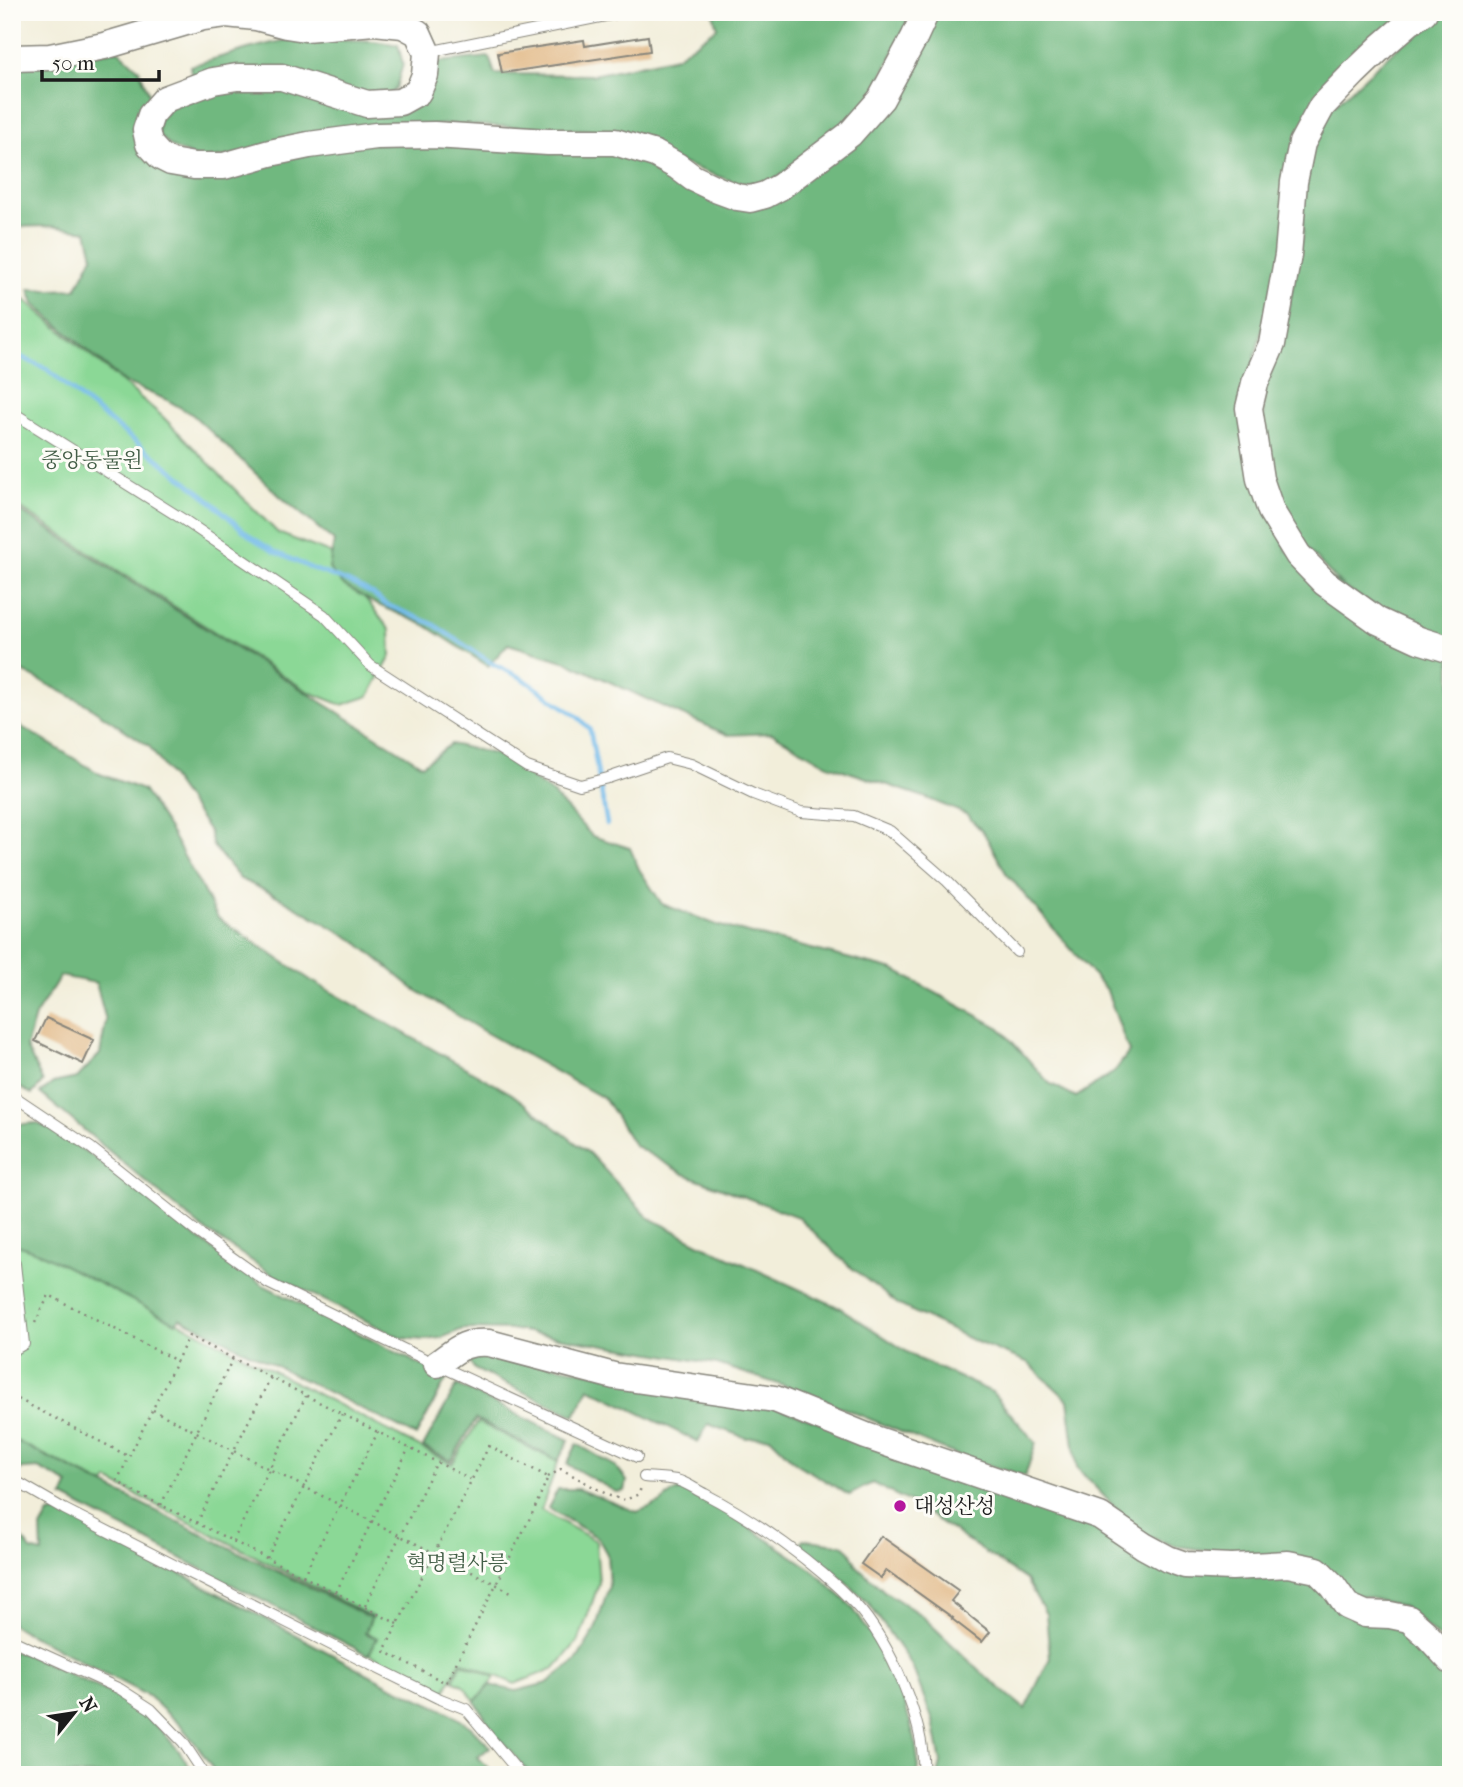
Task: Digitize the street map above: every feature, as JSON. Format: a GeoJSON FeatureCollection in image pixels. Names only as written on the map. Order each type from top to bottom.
{"type":"FeatureCollection","features":[{"type":"Feature","properties":{"kind":"street"},"geometry":{"type":"LineString","coordinates":[[12,58],[50,57],[104,46],[226,14],[256,17],[306,28],[374,22],[403,25],[418,33],[427,52],[425,75],[418,92],[400,102],[367,104],[282,77],[237,77],[213,81],[165,99],[151,115],[146,130],[149,144],[161,157],[171,162],[194,166],[224,166],[309,145],[376,136],[434,135],[548,142],[615,142],[655,155],[718,190],[750,199],[780,187],[850,134],[881,99],[926,12]]}},
{"type":"Feature","properties":{"kind":"street"},"geometry":{"type":"LineString","coordinates":[[1424,12],[1373,55],[1322,106],[1302,143],[1294,182],[1293,212],[1272,344],[1255,383],[1249,408],[1260,479],[1271,511],[1298,555],[1325,583],[1378,621],[1419,640],[1451,650]]}},
{"type":"Feature","properties":{"kind":"street"},"geometry":{"type":"LineString","coordinates":[[437,1364],[473,1342],[489,1343],[614,1376],[775,1399],[866,1436],[1100,1516],[1143,1546],[1185,1565],[1232,1567],[1287,1564],[1317,1570],[1347,1606],[1366,1614],[1409,1619],[1451,1661]]}},
{"type":"Feature","properties":{"kind":"lane"},"geometry":{"type":"LineString","coordinates":[[427,52],[625,12]]}},
{"type":"Feature","properties":{"kind":"lane"},"geometry":{"type":"LineString","coordinates":[[12,412],[184,520],[324,615],[370,666],[527,766],[580,785],[667,758],[691,764],[753,794],[801,812],[853,816],[890,831],[947,880],[1017,952]]}},
{"type":"Feature","properties":{"kind":"lane"},"geometry":{"type":"LineString","coordinates":[[12,1095],[91,1148],[198,1233],[268,1283],[637,1457]]}},
{"type":"Feature","properties":{"kind":"lane"},"geometry":{"type":"LineString","coordinates":[[12,1263],[15,1264],[24,1344],[12,1351]]}},
{"type":"Feature","properties":{"kind":"lane"},"geometry":{"type":"LineString","coordinates":[[644,1478],[678,1480],[731,1508],[807,1561],[856,1605],[882,1641],[904,1685],[919,1734],[923,1775]]}},
{"type":"Feature","properties":{"kind":"lane"},"geometry":{"type":"LineString","coordinates":[[12,1479],[64,1509],[351,1655],[466,1709],[521,1775]]}},
{"type":"Feature","properties":{"kind":"lane"},"geometry":{"type":"LineString","coordinates":[[12,1640],[120,1689],[151,1709],[183,1742],[205,1775]]}},
{"type":"Feature","properties":{"kind":"path"},"geometry":{"type":"LineString","coordinates":[[24,1344],[49,1295],[177,1361]]}},
{"type":"Feature","properties":{"kind":"path"},"geometry":{"type":"LineString","coordinates":[[398,1624],[117,1481],[177,1361],[190,1336],[472,1480]]}},
{"type":"Feature","properties":{"kind":"path"},"geometry":{"type":"LineString","coordinates":[[161,1505],[233,1358]]}},
{"type":"Feature","properties":{"kind":"path"},"geometry":{"type":"LineString","coordinates":[[197,1523],[271,1377]]}},
{"type":"Feature","properties":{"kind":"path"},"geometry":{"type":"LineString","coordinates":[[233,1541],[306,1395]]}},
{"type":"Feature","properties":{"kind":"path"},"geometry":{"type":"LineString","coordinates":[[12,1396],[130,1457]]}},
{"type":"Feature","properties":{"kind":"path"},"geometry":{"type":"LineString","coordinates":[[153,1410],[511,1592]]}},
{"type":"Feature","properties":{"kind":"path"},"geometry":{"type":"LineString","coordinates":[[267,1558],[342,1414]]}},
{"type":"Feature","properties":{"kind":"path"},"geometry":{"type":"LineString","coordinates":[[303,1576],[378,1432]]}},
{"type":"Feature","properties":{"kind":"path"},"geometry":{"type":"LineString","coordinates":[[548,1477],[489,1446],[384,1651],[446,1683],[548,1477],[561,1469],[610,1496],[625,1500],[639,1494],[644,1478]]}},
{"type":"Feature","properties":{"kind":"path"},"geometry":{"type":"LineString","coordinates":[[336,1593],[409,1448]]}},
{"type":"Feature","properties":{"kind":"path"},"geometry":{"type":"LineString","coordinates":[[364,1607],[437,1462]]}},
{"type":"Feature","properties":{"kind":"green space"},"geometry":{"type":"Polygon","coordinates":[[[713,12],[912,12],[874,94],[847,129],[774,180],[758,184],[734,182],[590,130],[447,124],[201,160],[173,148],[159,136],[158,121],[172,105],[258,81],[381,112],[438,62],[489,57],[495,74],[593,75],[676,57],[717,28],[713,12]]]}},
{"type":"Feature","properties":{"kind":"green space"},"geometry":{"type":"Polygon","coordinates":[[[934,12],[1412,12],[1314,104],[1284,242],[1246,393],[1286,550],[1451,656],[1451,1649],[1404,1607],[1351,1593],[1236,1554],[1175,1546],[1140,1534],[1077,1468],[1068,1400],[1027,1362],[974,1341],[899,1305],[848,1265],[798,1217],[684,1174],[634,1145],[605,1099],[414,989],[354,940],[275,895],[240,879],[213,846],[209,831],[149,746],[84,703],[12,666],[12,506],[422,765],[451,744],[499,755],[552,793],[592,836],[630,848],[639,869],[662,904],[717,925],[894,970],[1000,1028],[1049,1083],[1076,1097],[1114,1072],[1129,1052],[1107,991],[1006,873],[984,833],[966,814],[828,765],[772,733],[728,735],[567,662],[508,644],[488,666],[425,625],[376,604],[343,585],[329,569],[334,541],[281,497],[193,415],[167,400],[124,382],[34,304],[29,289],[76,289],[93,256],[87,231],[50,226],[12,227],[12,67],[118,50],[139,69],[151,98],[165,169],[377,143],[621,150],[732,204],[852,142],[934,12]]]}},
{"type":"Feature","properties":{"kind":"green space"},"geometry":{"type":"Polygon","coordinates":[[[1436,12],[1451,12],[1451,639],[1417,629],[1343,587],[1310,552],[1289,519],[1263,426],[1264,392],[1281,343],[1303,234],[1305,157],[1331,108],[1436,12]]]}},
{"type":"Feature","properties":{"kind":"green space"},"geometry":{"type":"Polygon","coordinates":[[[317,38],[398,45],[403,64],[396,88],[389,96],[192,78],[190,66],[289,39],[317,38]]]}},
{"type":"Feature","properties":{"kind":"green space","name":"중앙동물원"},"geometry":{"type":"Polygon","coordinates":[[[12,289],[162,416],[278,533],[330,553],[390,630],[391,656],[369,696],[342,705],[309,692],[12,503],[12,289]]]}},
{"type":"Feature","properties":{"kind":"green space"},"geometry":{"type":"Polygon","coordinates":[[[12,721],[100,774],[143,790],[170,831],[218,918],[312,981],[512,1094],[590,1154],[648,1217],[840,1308],[918,1359],[992,1392],[1036,1443],[1025,1476],[964,1458],[809,1394],[717,1364],[516,1330],[463,1329],[441,1338],[401,1338],[275,1276],[200,1227],[40,1093],[53,1083],[77,1078],[100,1054],[106,1021],[96,983],[60,976],[35,1016],[26,1047],[43,1082],[32,1094],[12,1084],[12,721]]]}},
{"type":"Feature","properties":{"kind":"green space"},"geometry":{"type":"Polygon","coordinates":[[[36,1123],[92,1156],[193,1235],[263,1285],[447,1378],[416,1436],[180,1318],[176,1323],[42,1254],[12,1243],[12,1125],[36,1123]]]}},
{"type":"Feature","properties":{"kind":"green space","name":"혁명렬사릉"},"geometry":{"type":"Polygon","coordinates":[[[21,1240],[452,1464],[478,1422],[558,1462],[541,1510],[596,1541],[599,1583],[579,1640],[555,1668],[515,1684],[461,1661],[444,1693],[369,1654],[377,1638],[366,1632],[372,1617],[108,1480],[105,1485],[12,1439],[12,1243],[18,1245],[21,1240]]]}},
{"type":"Feature","properties":{"kind":"green space"},"geometry":{"type":"Polygon","coordinates":[[[470,1351],[766,1403],[1087,1517],[1161,1565],[1286,1572],[1307,1580],[1324,1595],[1411,1629],[1451,1669],[1451,1775],[938,1775],[941,1763],[933,1721],[912,1666],[869,1604],[830,1567],[800,1546],[803,1539],[843,1545],[850,1551],[857,1566],[884,1591],[921,1615],[982,1673],[1025,1709],[1050,1658],[1046,1614],[1026,1580],[912,1503],[872,1483],[849,1495],[796,1463],[770,1437],[746,1438],[708,1424],[698,1442],[589,1388],[575,1416],[474,1369],[468,1360],[470,1351]]]}},
{"type":"Feature","properties":{"kind":"green space"},"geometry":{"type":"Polygon","coordinates":[[[457,1385],[569,1440],[558,1461],[476,1419],[451,1461],[423,1447],[457,1385]]]}},
{"type":"Feature","properties":{"kind":"green space"},"geometry":{"type":"Polygon","coordinates":[[[12,1439],[371,1618],[365,1633],[377,1638],[368,1655],[63,1497],[69,1484],[38,1468],[12,1470],[12,1439]]]}},
{"type":"Feature","properties":{"kind":"green space"},"geometry":{"type":"Polygon","coordinates":[[[577,1444],[615,1466],[627,1481],[625,1491],[616,1492],[567,1464],[577,1444]]]}},
{"type":"Feature","properties":{"kind":"green space"},"geometry":{"type":"Polygon","coordinates":[[[558,1489],[578,1489],[637,1512],[684,1489],[725,1511],[813,1570],[852,1607],[875,1641],[900,1688],[915,1739],[919,1768],[917,1775],[531,1775],[493,1731],[475,1701],[490,1685],[516,1691],[547,1683],[576,1661],[595,1630],[609,1586],[607,1554],[598,1538],[548,1508],[558,1489]]]}},
{"type":"Feature","properties":{"kind":"green space"},"geometry":{"type":"Polygon","coordinates":[[[62,1511],[389,1685],[449,1712],[472,1728],[490,1747],[478,1757],[495,1775],[217,1775],[181,1726],[148,1696],[12,1625],[12,1525],[31,1550],[42,1553],[41,1528],[49,1514],[62,1511]]]}},
{"type":"Feature","properties":{"kind":"green space"},"geometry":{"type":"Polygon","coordinates":[[[12,1651],[28,1655],[123,1699],[162,1731],[195,1775],[12,1775],[12,1651]]]}},
{"type":"Feature","properties":{"kind":"green space"},"geometry":{"type":"Polygon","coordinates":[[[462,1663],[495,1677],[475,1701],[463,1685],[453,1680],[462,1663]]]}},
{"type":"Feature","properties":{"kind":"building"},"geometry":{"type":"Polygon","coordinates":[[[648,36],[650,51],[502,73],[498,53],[584,40],[585,46],[648,36]]]}},
{"type":"Feature","properties":{"kind":"building"},"geometry":{"type":"Polygon","coordinates":[[[46,1018],[94,1040],[83,1064],[35,1041],[46,1018]]]}},
{"type":"Feature","properties":{"kind":"building"},"geometry":{"type":"Polygon","coordinates":[[[881,1536],[959,1591],[951,1601],[990,1632],[982,1642],[886,1570],[881,1578],[861,1564],[881,1536]]]}},
{"type":"Feature","properties":{"kind":"waterway"},"geometry":{"type":"LineString","coordinates":[[12,353],[47,369],[205,496],[251,537],[275,552],[346,581],[373,594],[385,604],[433,624],[493,664],[522,678],[578,717],[590,730],[607,824]]}},
{"type":"Feature","properties":{"kind":"place","name":"대성산성"},"geometry":{"type":"Point","coordinates":[900,1506]}}]}
